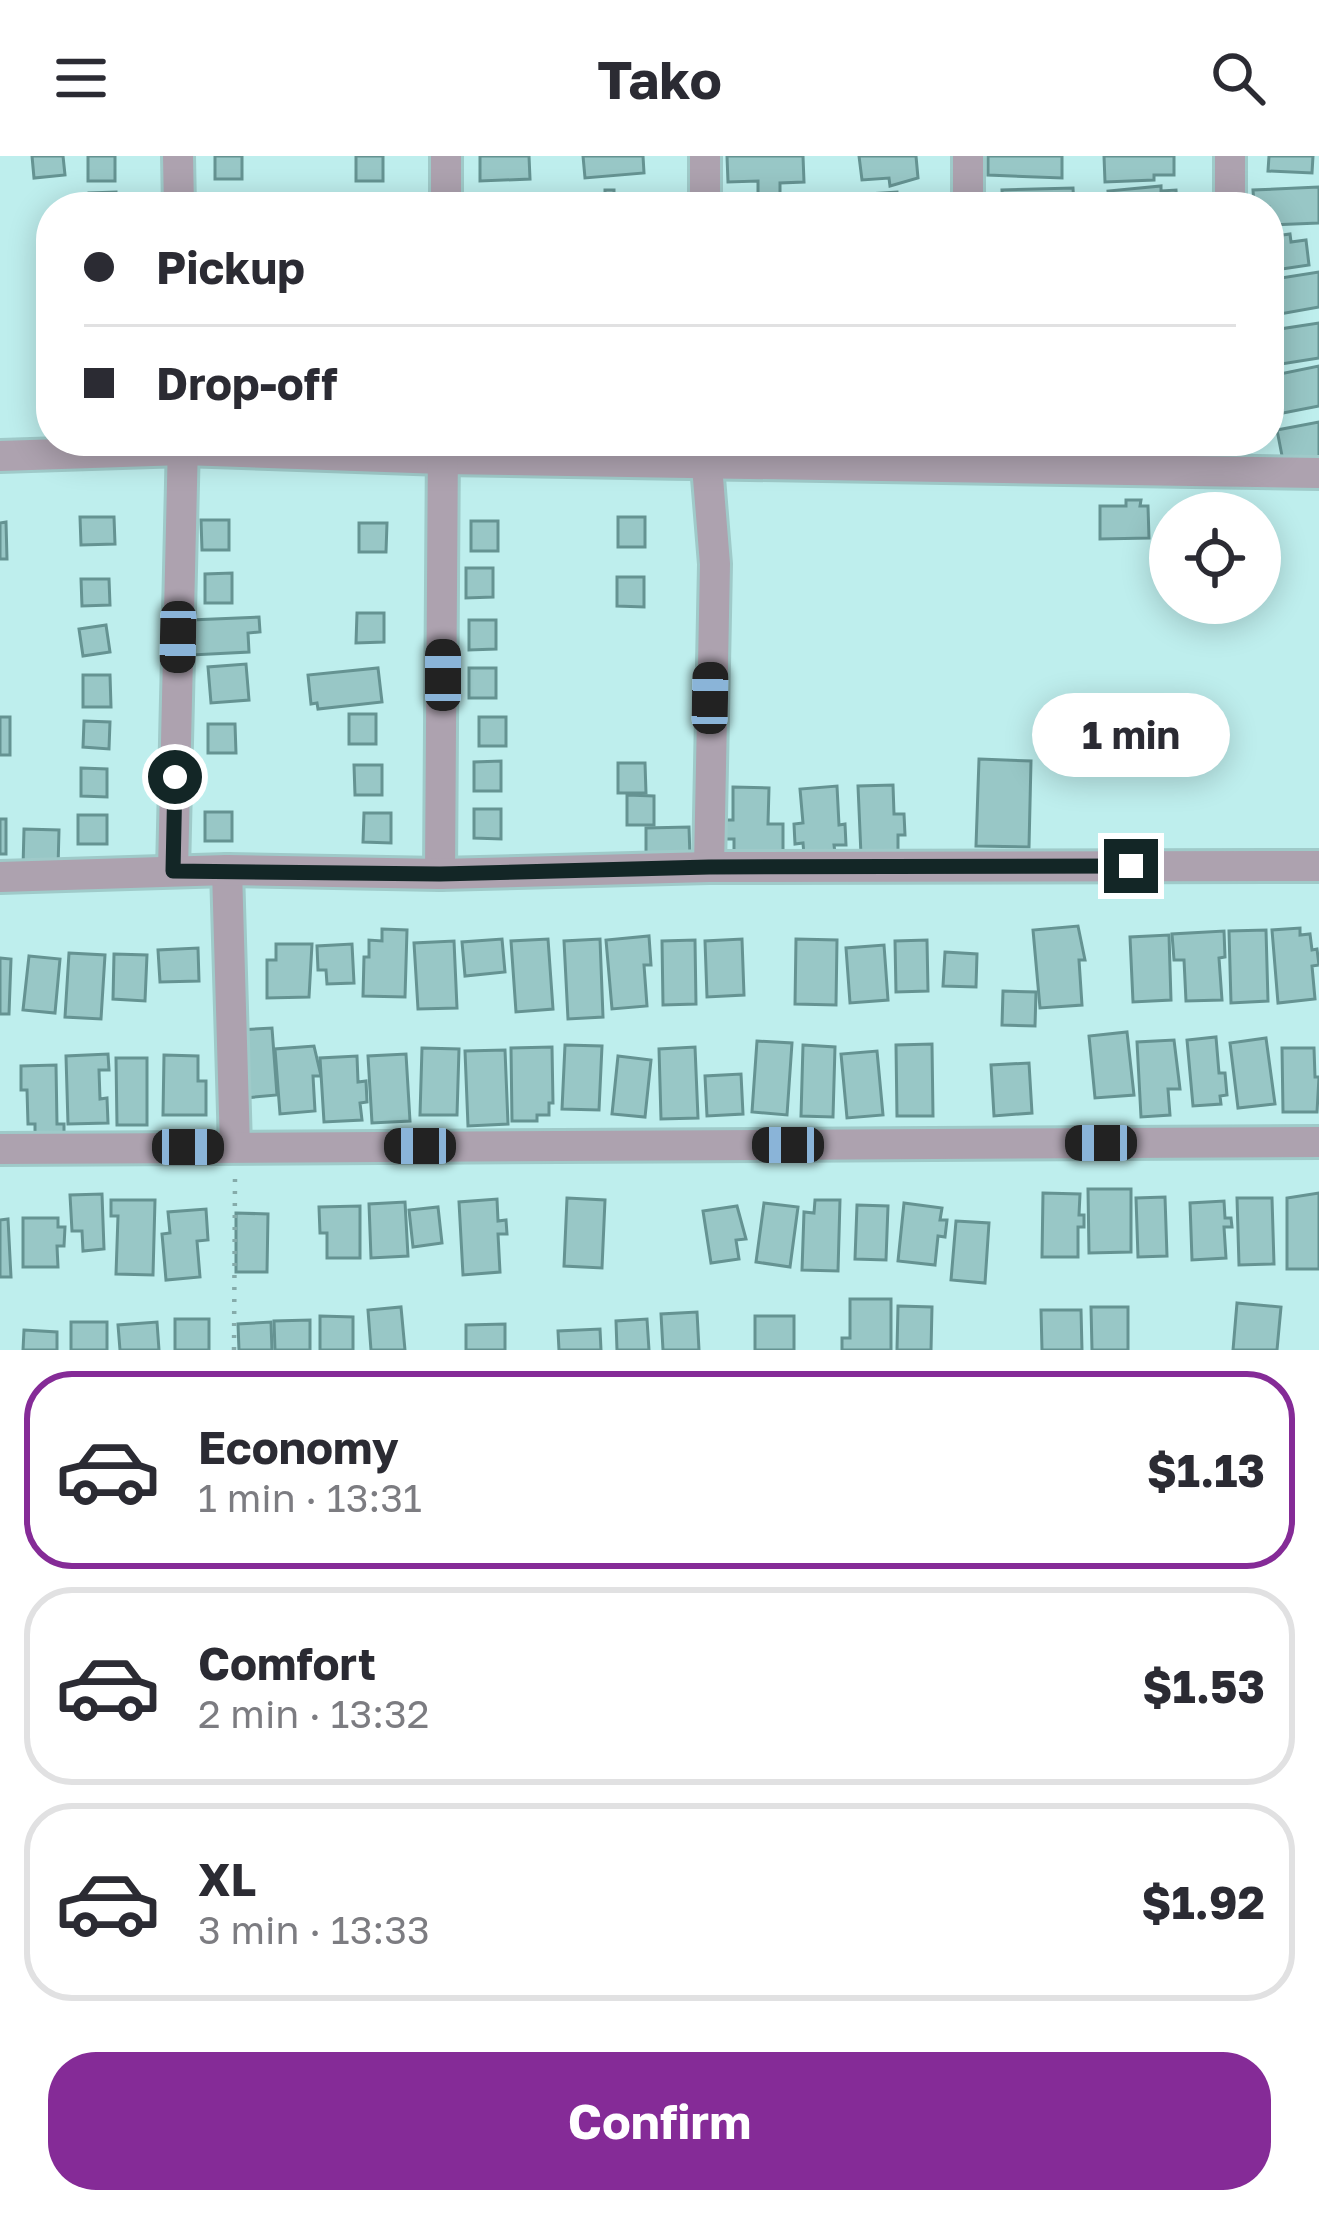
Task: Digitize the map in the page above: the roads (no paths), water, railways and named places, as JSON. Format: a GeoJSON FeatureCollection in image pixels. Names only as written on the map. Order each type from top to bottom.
{"type":"FeatureCollection","features":[{"type":"Feature","properties":{"kind":"street"},"geometry":{"type":"LineString","coordinates":[[178,156],[179,192]]}},
{"type":"Feature","properties":{"kind":"street"},"geometry":{"type":"LineString","coordinates":[[446,156],[446,192]]}},
{"type":"Feature","properties":{"kind":"street"},"geometry":{"type":"LineString","coordinates":[[705,156],[705,192]]}},
{"type":"Feature","properties":{"kind":"street"},"geometry":{"type":"LineString","coordinates":[[968,156],[968,192]]}},
{"type":"Feature","properties":{"kind":"street"},"geometry":{"type":"LineString","coordinates":[[1230,156],[1230,192]]}},
{"type":"Feature","properties":{"kind":"street"},"geometry":{"type":"LineString","coordinates":[[0,456],[36,454]]}},
{"type":"Feature","properties":{"kind":"street"},"geometry":{"type":"LineString","coordinates":[[173,871],[183,456]]}},
{"type":"Feature","properties":{"kind":"street"},"geometry":{"type":"LineString","coordinates":[[440,874],[443,456]]}},
{"type":"Feature","properties":{"kind":"street"},"geometry":{"type":"LineString","coordinates":[[705,456],[715,564],[709,867]]}},
{"type":"Feature","properties":{"kind":"street"},"geometry":{"type":"LineString","coordinates":[[1232,456],[1319,473]]}},
{"type":"Feature","properties":{"kind":"street"},"geometry":{"type":"LineString","coordinates":[[0,877],[227,870],[440,874],[709,867],[1319,866]]}},
{"type":"Feature","properties":{"kind":"street"},"geometry":{"type":"LineString","coordinates":[[227,870],[235,1147]]}},
{"type":"Feature","properties":{"kind":"street"},"geometry":{"type":"LineString","coordinates":[[0,1149],[1319,1142]]}}]}
